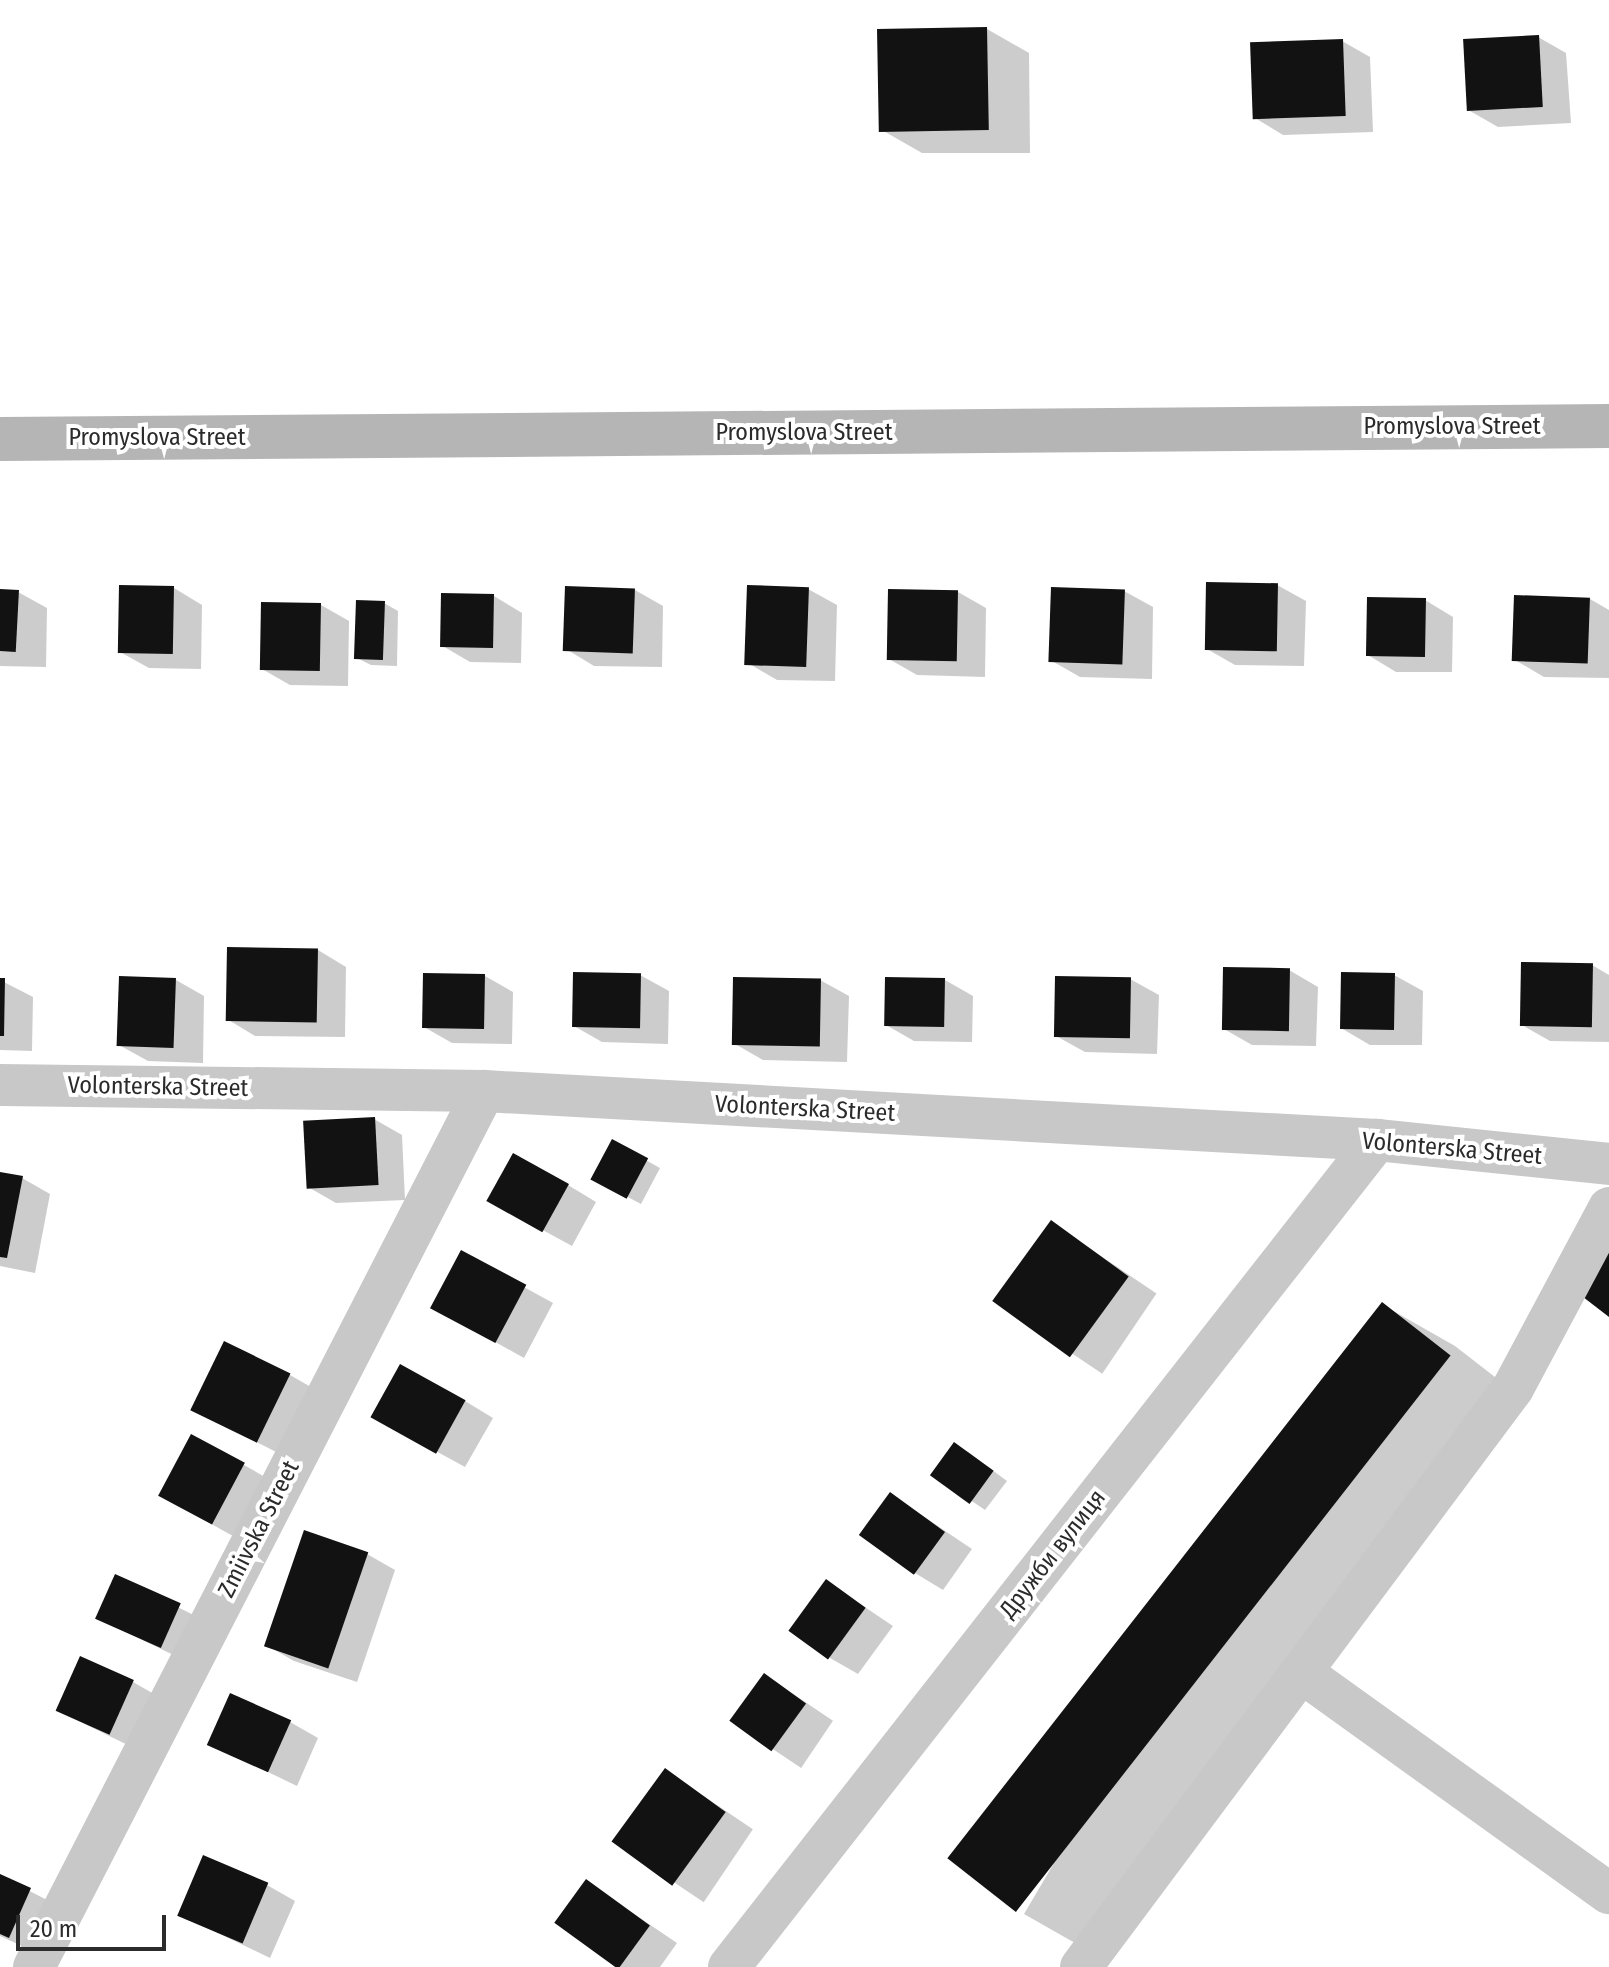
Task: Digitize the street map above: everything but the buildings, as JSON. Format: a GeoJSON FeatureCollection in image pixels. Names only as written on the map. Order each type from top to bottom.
{"type":"FeatureCollection","features":[{"type":"Feature","properties":{"kind":"street","name":"Promyslova Street"},"geometry":{"type":"LineString","coordinates":[[0,439],[1609,426]]}},
{"type":"Feature","properties":{"kind":"street","name":"Volonterska Street"},"geometry":{"type":"LineString","coordinates":[[0,1085],[484,1091],[1377,1140],[1609,1164]]}},
{"type":"Feature","properties":{"kind":"street","name":"Zmiivska Street"},"geometry":{"type":"LineString","coordinates":[[34,1967],[484,1091]]}},
{"type":"Feature","properties":{"kind":"street","name":"Дружби вулиця"},"geometry":{"type":"LineString","coordinates":[[729,1967],[1377,1140]]}},
{"type":"Feature","properties":{"kind":"street"},"geometry":{"type":"LineString","coordinates":[[1081,1967],[1513,1388],[1609,1208]]}},
{"type":"Feature","properties":{"kind":"street"},"geometry":{"type":"LineString","coordinates":[[1301,1672],[1609,1893]]}}]}
